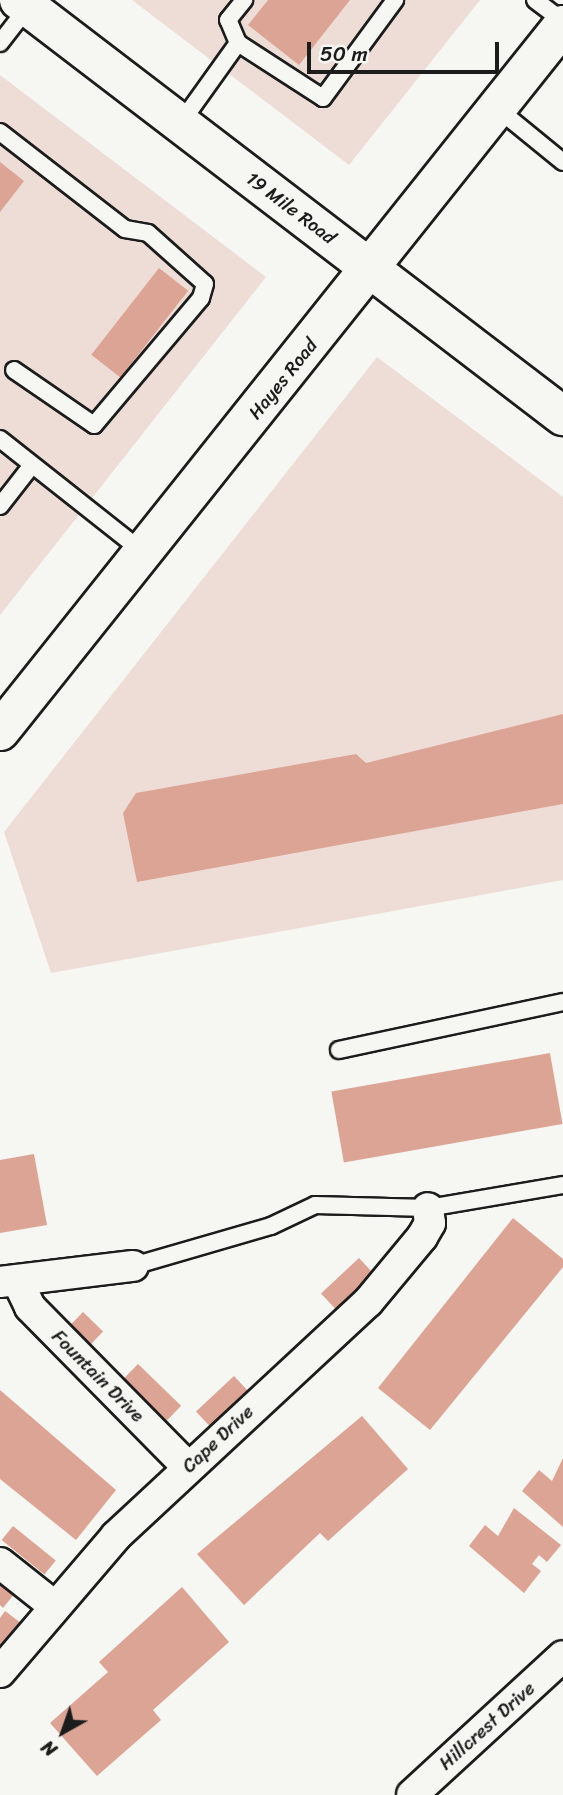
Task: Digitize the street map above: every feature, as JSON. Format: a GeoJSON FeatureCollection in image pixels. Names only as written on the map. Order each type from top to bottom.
{"type":"FeatureCollection","features":[{"type":"Feature","properties":{"kind":"street","name":"19 Mile Road"},"geometry":{"type":"LineString","coordinates":[[23,4],[561,409]]}},
{"type":"Feature","properties":{"kind":"street","name":"Hayes Road"},"geometry":{"type":"LineString","coordinates":[[0,731],[142,551],[372,269],[563,23]]}},
{"type":"Feature","properties":{"kind":"street","name":"Cape Drive"},"geometry":{"type":"LineString","coordinates":[[0,1672],[53,1605],[188,1467],[368,1302],[422,1237],[430,1223],[428,1208]]}},
{"type":"Feature","properties":{"kind":"street","name":"Fountain Drive"},"geometry":{"type":"LineString","coordinates":[[8,1281],[133,1266]]}},
{"type":"Feature","properties":{"kind":"street","name":"Fountain Drive"},"geometry":{"type":"LineString","coordinates":[[8,1281],[30,1307],[188,1467]]}},
{"type":"Feature","properties":{"kind":"street"},"geometry":{"type":"LineString","coordinates":[[0,1563],[53,1605]]}},
{"type":"Feature","properties":{"kind":"street","name":"Hillcrest Drive"},"geometry":{"type":"LineString","coordinates":[[412,1795],[563,1656]]}},
{"type":"Feature","properties":{"kind":"lane"},"geometry":{"type":"LineString","coordinates":[[244,0],[228,20],[238,43],[323,97],[395,0]]}},
{"type":"Feature","properties":{"kind":"lane"},"geometry":{"type":"LineString","coordinates":[[535,0],[563,23]]}},
{"type":"Feature","properties":{"kind":"lane"},"geometry":{"type":"LineString","coordinates":[[0,43],[23,4]]}},
{"type":"Feature","properties":{"kind":"lane"},"geometry":{"type":"LineString","coordinates":[[180,124],[238,43]]}},
{"type":"Feature","properties":{"kind":"lane"},"geometry":{"type":"LineString","coordinates":[[498,109],[563,162]]}},
{"type":"Feature","properties":{"kind":"lane"},"geometry":{"type":"LineString","coordinates":[[0,132],[125,229],[148,233],[198,272],[205,285],[201,298],[94,425],[14,370]]}},
{"type":"Feature","properties":{"kind":"lane"},"geometry":{"type":"LineString","coordinates":[[0,439],[142,551]]}},
{"type":"Feature","properties":{"kind":"lane"},"geometry":{"type":"LineString","coordinates":[[0,506],[32,465]]}},
{"type":"Feature","properties":{"kind":"lane"},"geometry":{"type":"LineString","coordinates":[[339,1050],[563,1002]]}},
{"type":"Feature","properties":{"kind":"lane"},"geometry":{"type":"LineString","coordinates":[[133,1266],[271,1226],[315,1205],[428,1208],[563,1185]]}},
{"type":"Feature","properties":{"kind":"shaded area"},"geometry":{"type":"Polygon","coordinates":[[[132,0],[480,0],[349,165],[132,0]]]}},
{"type":"Feature","properties":{"kind":"shaded area"},"geometry":{"type":"Polygon","coordinates":[[[0,75],[266,277],[0,615],[0,75]]]}},
{"type":"Feature","properties":{"kind":"shaded area"},"geometry":{"type":"Polygon","coordinates":[[[377,357],[563,497],[563,880],[51,973],[4,832],[377,357]]]}},
{"type":"Feature","properties":{"kind":"building"},"geometry":{"type":"Polygon","coordinates":[[[268,0],[350,0],[299,65],[248,25],[268,0]]]}},
{"type":"Feature","properties":{"kind":"building"},"geometry":{"type":"Polygon","coordinates":[[[0,162],[24,181],[0,212],[0,162]]]}},
{"type":"Feature","properties":{"kind":"building"},"geometry":{"type":"Polygon","coordinates":[[[159,268],[188,291],[120,377],[91,355],[159,268]]]}},
{"type":"Feature","properties":{"kind":"building"},"geometry":{"type":"Polygon","coordinates":[[[563,714],[563,804],[137,882],[123,813],[136,793],[356,754],[366,763],[563,714]]]}},
{"type":"Feature","properties":{"kind":"building"},"geometry":{"type":"Polygon","coordinates":[[[550,1053],[563,1124],[344,1162],[331,1092],[550,1053]]]}},
{"type":"Feature","properties":{"kind":"building"},"geometry":{"type":"Polygon","coordinates":[[[34,1154],[47,1225],[0,1233],[0,1160],[34,1154]]]}},
{"type":"Feature","properties":{"kind":"building"},"geometry":{"type":"Polygon","coordinates":[[[513,1218],[563,1259],[563,1267],[430,1430],[378,1388],[513,1218]]]}},
{"type":"Feature","properties":{"kind":"building"},"geometry":{"type":"Polygon","coordinates":[[[359,1258],[374,1274],[336,1310],[321,1293],[359,1258]]]}},
{"type":"Feature","properties":{"kind":"building"},"geometry":{"type":"Polygon","coordinates":[[[83,1312],[103,1331],[89,1347],[68,1327],[83,1312]]]}},
{"type":"Feature","properties":{"kind":"building"},"geometry":{"type":"Polygon","coordinates":[[[138,1364],[181,1406],[167,1421],[123,1379],[138,1364]]]}},
{"type":"Feature","properties":{"kind":"building"},"geometry":{"type":"Polygon","coordinates":[[[234,1376],[249,1392],[211,1428],[196,1411],[234,1376]]]}},
{"type":"Feature","properties":{"kind":"building"},"geometry":{"type":"Polygon","coordinates":[[[0,1390],[116,1490],[76,1540],[0,1479],[0,1390]]]}},
{"type":"Feature","properties":{"kind":"building"},"geometry":{"type":"Polygon","coordinates":[[[362,1416],[408,1469],[328,1541],[320,1533],[244,1605],[197,1554],[362,1416]]]}},
{"type":"Feature","properties":{"kind":"building"},"geometry":{"type":"Polygon","coordinates":[[[563,1458],[563,1527],[522,1491],[539,1470],[552,1481],[563,1458]]]}},
{"type":"Feature","properties":{"kind":"building"},"geometry":{"type":"Polygon","coordinates":[[[514,1508],[561,1545],[547,1562],[539,1555],[532,1564],[541,1571],[524,1593],[469,1546],[485,1525],[498,1536],[514,1508]]]}},
{"type":"Feature","properties":{"kind":"building"},"geometry":{"type":"Polygon","coordinates":[[[13,1526],[56,1561],[44,1575],[2,1540],[13,1526]]]}},
{"type":"Feature","properties":{"kind":"building"},"geometry":{"type":"Polygon","coordinates":[[[0,1582],[15,1593],[3,1608],[0,1605],[0,1582]]]}},
{"type":"Feature","properties":{"kind":"building"},"geometry":{"type":"Polygon","coordinates":[[[182,1587],[229,1642],[153,1710],[161,1720],[97,1776],[50,1723],[108,1672],[99,1662],[182,1587]]]}},
{"type":"Feature","properties":{"kind":"building"},"geometry":{"type":"Polygon","coordinates":[[[5,1611],[21,1623],[0,1650],[0,1618],[5,1611]]]}}]}
